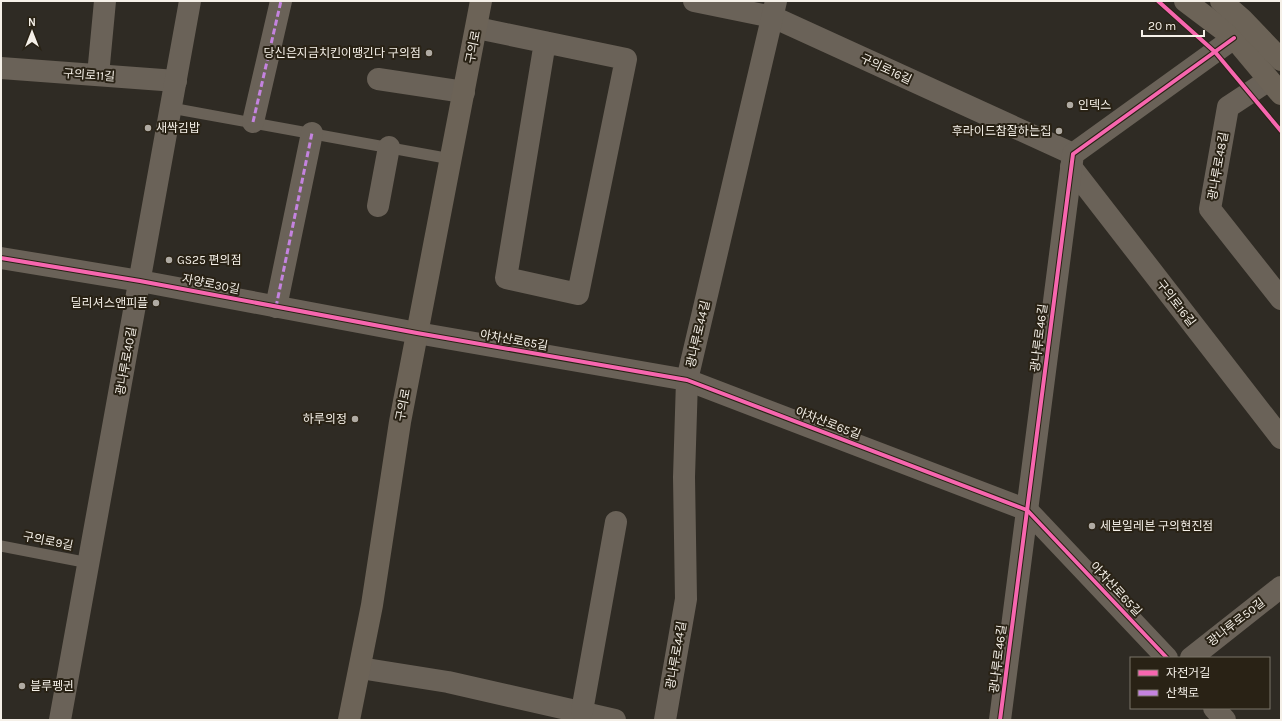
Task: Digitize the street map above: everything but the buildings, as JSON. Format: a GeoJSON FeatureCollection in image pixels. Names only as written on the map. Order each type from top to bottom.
{"type":"FeatureCollection","features":[{"type":"Feature","properties":{"kind":"street"},"geometry":{"type":"LineString","coordinates":[[98,75],[105,1]]}},
{"type":"Feature","properties":{"kind":"street","name":"광나루로40길"},"geometry":{"type":"LineString","coordinates":[[60,720],[190,1]]}},
{"type":"Feature","properties":{"kind":"street"},"geometry":{"type":"LineString","coordinates":[[253,122],[281,1]]}},
{"type":"Feature","properties":{"kind":"street","name":"구의로"},"geometry":{"type":"LineString","coordinates":[[349,720],[372,605],[400,422],[481,1]]}},
{"type":"Feature","properties":{"kind":"street","name":"구의로16길"},"geometry":{"type":"LineString","coordinates":[[694,1],[775,9],[1072,161],[1281,438]]}},
{"type":"Feature","properties":{"kind":"street"},"geometry":{"type":"LineString","coordinates":[[1185,1],[1234,38],[1275,87]]}},
{"type":"Feature","properties":{"kind":"street"},"geometry":{"type":"LineString","coordinates":[[1221,1],[1242,19],[1281,60]]}},
{"type":"Feature","properties":{"kind":"street","name":"광나루로44길"},"geometry":{"type":"LineString","coordinates":[[665,720],[686,600],[684,477],[687,380],[775,9]]}},
{"type":"Feature","properties":{"kind":"street"},"geometry":{"type":"LineString","coordinates":[[477,28],[545,42],[626,59],[578,294],[506,278],[545,42]]}},
{"type":"Feature","properties":{"kind":"street"},"geometry":{"type":"LineString","coordinates":[[1072,161],[1234,38]]}},
{"type":"Feature","properties":{"kind":"street","name":"구의로11길"},"geometry":{"type":"LineString","coordinates":[[1,68],[176,81]]}},
{"type":"Feature","properties":{"kind":"street"},"geometry":{"type":"LineString","coordinates":[[378,79],[464,92]]}},
{"type":"Feature","properties":{"kind":"street","name":"광나루로48길"},"geometry":{"type":"LineString","coordinates":[[1275,87],[1228,107],[1210,208],[1281,299]]}},
{"type":"Feature","properties":{"kind":"street"},"geometry":{"type":"LineString","coordinates":[[276,307],[312,133]]}},
{"type":"Feature","properties":{"kind":"street"},"geometry":{"type":"LineString","coordinates":[[378,206],[388,147]]}},
{"type":"Feature","properties":{"kind":"street","name":"광나루로46길"},"geometry":{"type":"LineString","coordinates":[[1000,720],[1072,161]]}},
{"type":"Feature","properties":{"kind":"street","name":"자양로30길"},"geometry":{"type":"LineString","coordinates":[[1,258],[140,281],[417,333]]}},
{"type":"Feature","properties":{"kind":"street","name":"아차산로65길"},"geometry":{"type":"LineString","coordinates":[[417,333],[687,380],[1027,510],[1166,657]]}},
{"type":"Feature","properties":{"kind":"street"},"geometry":{"type":"LineString","coordinates":[[582,711],[616,522]]}},
{"type":"Feature","properties":{"kind":"street","name":"광나루로50길"},"geometry":{"type":"LineString","coordinates":[[1192,657],[1281,587]]}},
{"type":"Feature","properties":{"kind":"street"},"geometry":{"type":"LineString","coordinates":[[360,668],[448,682],[582,711],[615,720]]}},
{"type":"Feature","properties":{"kind":"street"},"geometry":{"type":"LineString","coordinates":[[1215,709],[1225,720]]}},
{"type":"Feature","properties":{"kind":"lane"},"geometry":{"type":"LineString","coordinates":[[171,108],[451,159]]}},
{"type":"Feature","properties":{"kind":"lane","name":"구의로9길"},"geometry":{"type":"LineString","coordinates":[[1,546],[89,563]]}},
{"type":"Feature","properties":{"kind":"marked path"},"geometry":{"type":"LineString","coordinates":[[253,122],[281,1]]}},
{"type":"Feature","properties":{"kind":"marked path"},"geometry":{"type":"LineString","coordinates":[[276,307],[312,133]]}},
{"type":"Feature","properties":{"kind":"cycle path"},"geometry":{"type":"LineString","coordinates":[[1158,1],[1215,52],[1281,131]]}},
{"type":"Feature","properties":{"kind":"cycle path"},"geometry":{"type":"LineString","coordinates":[[1000,720],[1073,154],[1234,38]]}},
{"type":"Feature","properties":{"kind":"cycle path"},"geometry":{"type":"LineString","coordinates":[[1,258],[140,281],[417,333],[687,380],[1027,510],[1166,657]]}},
{"type":"Feature","properties":{"kind":"place","name":"당신은지금치킨이땡긴다 구의점"},"geometry":{"type":"Point","coordinates":[429,53]}},
{"type":"Feature","properties":{"kind":"place","name":"인덱스"},"geometry":{"type":"Point","coordinates":[1070,105]}},
{"type":"Feature","properties":{"kind":"place","name":"새싹김밥"},"geometry":{"type":"Point","coordinates":[148,128]}},
{"type":"Feature","properties":{"kind":"place","name":"후라이드참잘하는집"},"geometry":{"type":"Point","coordinates":[1059,131]}},
{"type":"Feature","properties":{"kind":"place","name":"GS25 편의점"},"geometry":{"type":"Point","coordinates":[169,260]}},
{"type":"Feature","properties":{"kind":"place","name":"딜리셔스앤피플"},"geometry":{"type":"Point","coordinates":[156,303]}},
{"type":"Feature","properties":{"kind":"place","name":"하루의정"},"geometry":{"type":"Point","coordinates":[355,419]}},
{"type":"Feature","properties":{"kind":"place","name":"세븐일레븐 구의현진점"},"geometry":{"type":"Point","coordinates":[1092,526]}},
{"type":"Feature","properties":{"kind":"place","name":"블루펭귄"},"geometry":{"type":"Point","coordinates":[22,686]}}]}
